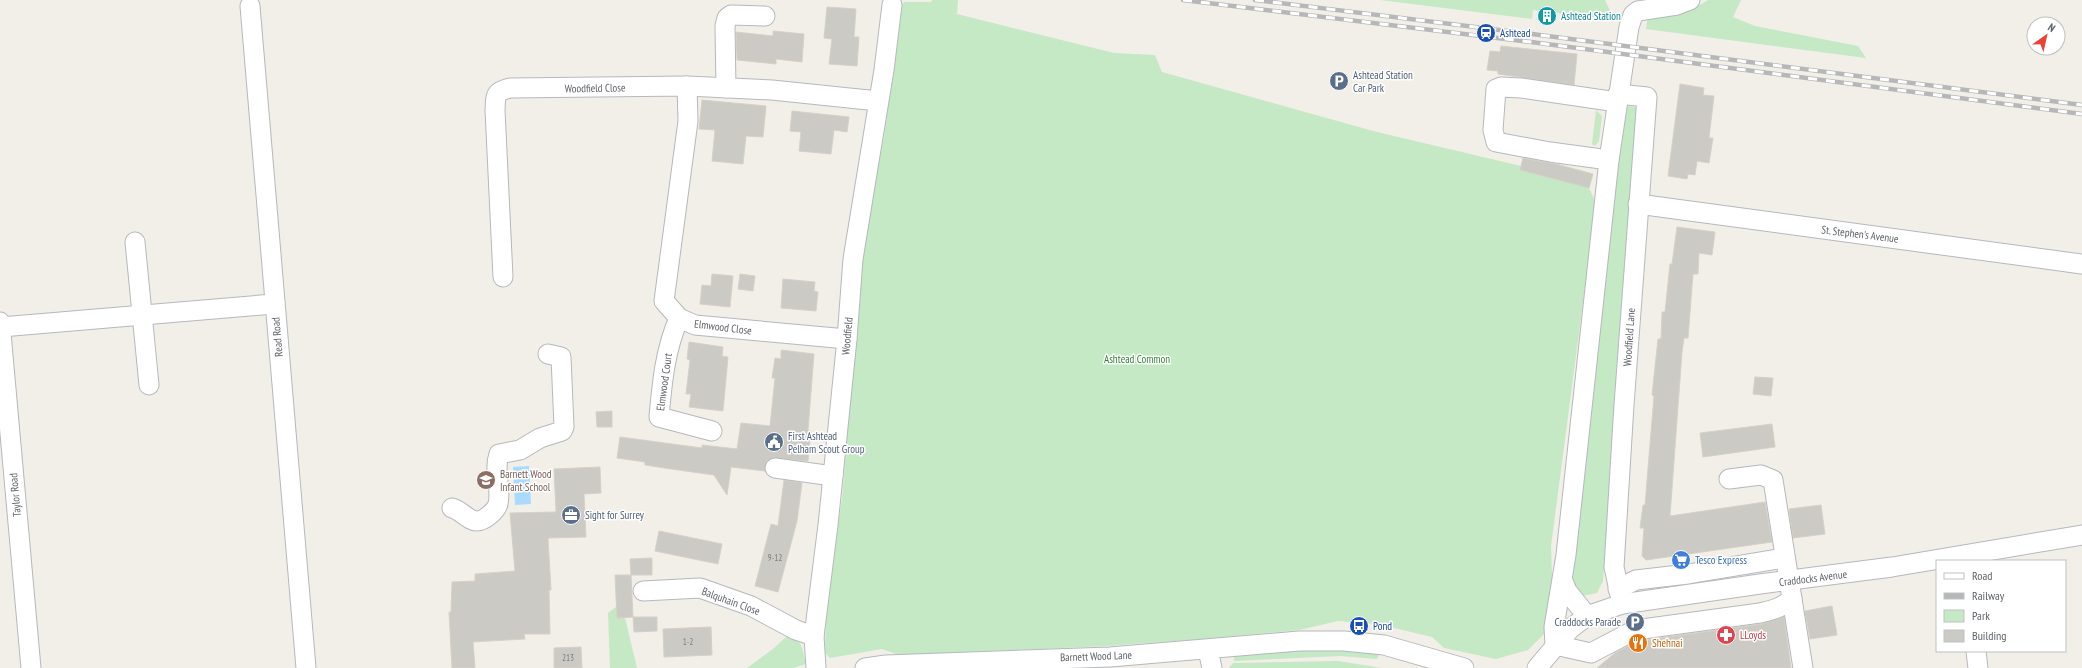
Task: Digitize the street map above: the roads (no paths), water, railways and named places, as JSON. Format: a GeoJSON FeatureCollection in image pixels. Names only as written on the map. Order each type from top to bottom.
{"type":"FeatureCollection","features":[{"type":"Feature","properties":{"kind":"street"},"geometry":{"type":"LineString","coordinates":[[1537,668],[1555,645],[1554,627],[1563,581],[1609,160],[1629,27],[1633,15],[1634,5],[1677,5],[1690,0]]}},
{"type":"Feature","properties":{"kind":"street","name":"Woodfield"},"geometry":{"type":"LineString","coordinates":[[816,668],[814,636],[833,476],[847,339],[853,259],[892,5]]}},
{"type":"Feature","properties":{"kind":"street","name":"Read Road"},"geometry":{"type":"LineString","coordinates":[[250,6],[274,304],[306,668]]}},
{"type":"Feature","properties":{"kind":"street"},"geometry":{"type":"LineString","coordinates":[[726,88],[725,26],[727,18],[731,15],[765,16]]}},
{"type":"Feature","properties":{"kind":"street","name":"Woodfield Close"},"geometry":{"type":"LineString","coordinates":[[503,277],[494,110],[496,95],[499,91],[510,88],[687,86],[772,90],[878,101]]}},
{"type":"Feature","properties":{"kind":"street","name":"Elmwood Close"},"geometry":{"type":"LineString","coordinates":[[687,86],[688,121],[664,301],[679,318],[695,325],[847,339]]}},
{"type":"Feature","properties":{"kind":"street"},"geometry":{"type":"LineString","coordinates":[[1609,160],[1550,152],[1496,142],[1493,130],[1496,89],[1501,86],[1618,98]]}},
{"type":"Feature","properties":{"kind":"street","name":"Woodfield Lane"},"geometry":{"type":"LineString","coordinates":[[1618,98],[1647,97],[1638,204],[1614,567],[1620,597]]}},
{"type":"Feature","properties":{"kind":"street","name":"St. Stephen's Avenue"},"geometry":{"type":"LineString","coordinates":[[1638,204],[2082,264]]}},
{"type":"Feature","properties":{"kind":"street"},"geometry":{"type":"LineString","coordinates":[[135,242],[149,385]]}},
{"type":"Feature","properties":{"kind":"street"},"geometry":{"type":"LineString","coordinates":[[0,324],[142,315],[274,304]]}},
{"type":"Feature","properties":{"kind":"street","name":"Elmwood Court"},"geometry":{"type":"LineString","coordinates":[[679,318],[670,337],[664,367],[659,417],[712,431]]}},
{"type":"Feature","properties":{"kind":"street","name":"Taylor Road"},"geometry":{"type":"LineString","coordinates":[[0,324],[30,668]]}},
{"type":"Feature","properties":{"kind":"street"},"geometry":{"type":"LineString","coordinates":[[452,508],[473,520],[478,521],[488,516],[498,504],[496,467],[499,454],[520,450],[540,438],[562,431],[564,427],[561,357],[548,354]]}},
{"type":"Feature","properties":{"kind":"street"},"geometry":{"type":"LineString","coordinates":[[775,468],[833,476]]}},
{"type":"Feature","properties":{"kind":"street"},"geometry":{"type":"LineString","coordinates":[[1728,479],[1761,475],[1773,480],[1784,558],[1803,668]]}},
{"type":"Feature","properties":{"kind":"street","name":"Craddocks Avenue"},"geometry":{"type":"LineString","coordinates":[[1962,559],[2082,535]]}},
{"type":"Feature","properties":{"kind":"street"},"geometry":{"type":"LineString","coordinates":[[1620,597],[1636,580],[1688,574],[1784,558]]}},
{"type":"Feature","properties":{"kind":"street","name":"Craddocks Avenue"},"geometry":{"type":"LineString","coordinates":[[1555,645],[1570,629],[1587,616],[1620,597],[1790,590],[1936,564]]}},
{"type":"Feature","properties":{"kind":"street"},"geometry":{"type":"LineString","coordinates":[[1563,581],[1568,591],[1587,616]]}},
{"type":"Feature","properties":{"kind":"street","name":"Balquhain Close"},"geometry":{"type":"LineString","coordinates":[[643,591],[700,588],[751,606],[796,630],[814,636]]}},
{"type":"Feature","properties":{"kind":"street"},"geometry":{"type":"LineString","coordinates":[[1555,645],[1591,653],[1635,630],[1760,613],[1776,609],[1786,604],[1790,590]]}},
{"type":"Feature","properties":{"kind":"street","name":"Barnett Wood Lane"},"geometry":{"type":"LineString","coordinates":[[865,668],[886,665],[1017,664],[1208,650],[1299,641],[1344,641],[1384,645],[1464,668]]}},
{"type":"Feature","properties":{"kind":"street"},"geometry":{"type":"LineString","coordinates":[[1208,650],[1212,668]]}},
{"type":"Feature","properties":{"kind":"street"},"geometry":{"type":"LineString","coordinates":[[1976,652],[1978,668]]}},
{"type":"Feature","properties":{"kind":"water"},"geometry":{"type":"Polygon","coordinates":[[[529,466],[531,504],[515,505],[513,467],[529,466]]]}},
{"type":"Feature","properties":{"kind":"railway"},"geometry":{"type":"LineString","coordinates":[[1183,0],[1531,42],[2082,114]]}},
{"type":"Feature","properties":{"kind":"railway"},"geometry":{"type":"LineString","coordinates":[[1255,0],[2082,105]]}},
{"type":"Feature","properties":{"kind":"place","name":"Ashtead Station"},"geometry":{"type":"Point","coordinates":[1547,16]}},
{"type":"Feature","properties":{"kind":"place","name":"Ashtead"},"geometry":{"type":"Point","coordinates":[1486,33]}},
{"type":"Feature","properties":{"kind":"place","name":"Ashtead Station Car Park"},"geometry":{"type":"Point","coordinates":[1339,81]}},
{"type":"Feature","properties":{"kind":"place","name":"First Ashtead Pelham Scout Group"},"geometry":{"type":"Point","coordinates":[774,442]}},
{"type":"Feature","properties":{"kind":"place","name":"Barnett Wood Infant School"},"geometry":{"type":"Point","coordinates":[486,480]}},
{"type":"Feature","properties":{"kind":"place","name":"Sight for Surrey"},"geometry":{"type":"Point","coordinates":[571,515]}},
{"type":"Feature","properties":{"kind":"place","name":"Tesco Express"},"geometry":{"type":"Point","coordinates":[1681,560]}},
{"type":"Feature","properties":{"kind":"place","name":"Craddocks Parade"},"geometry":{"type":"Point","coordinates":[1635,622]}},
{"type":"Feature","properties":{"kind":"place","name":"Pond"},"geometry":{"type":"Point","coordinates":[1359,626]}},
{"type":"Feature","properties":{"kind":"place","name":"LLoyds"},"geometry":{"type":"Point","coordinates":[1726,635]}},
{"type":"Feature","properties":{"kind":"place","name":"Shehnai"},"geometry":{"type":"Point","coordinates":[1638,643]}},
{"type":"Feature","properties":{"kind":"park label","name":"Ashtead Common"},"geometry":{"type":"Point","coordinates":[1137,359]}}]}
